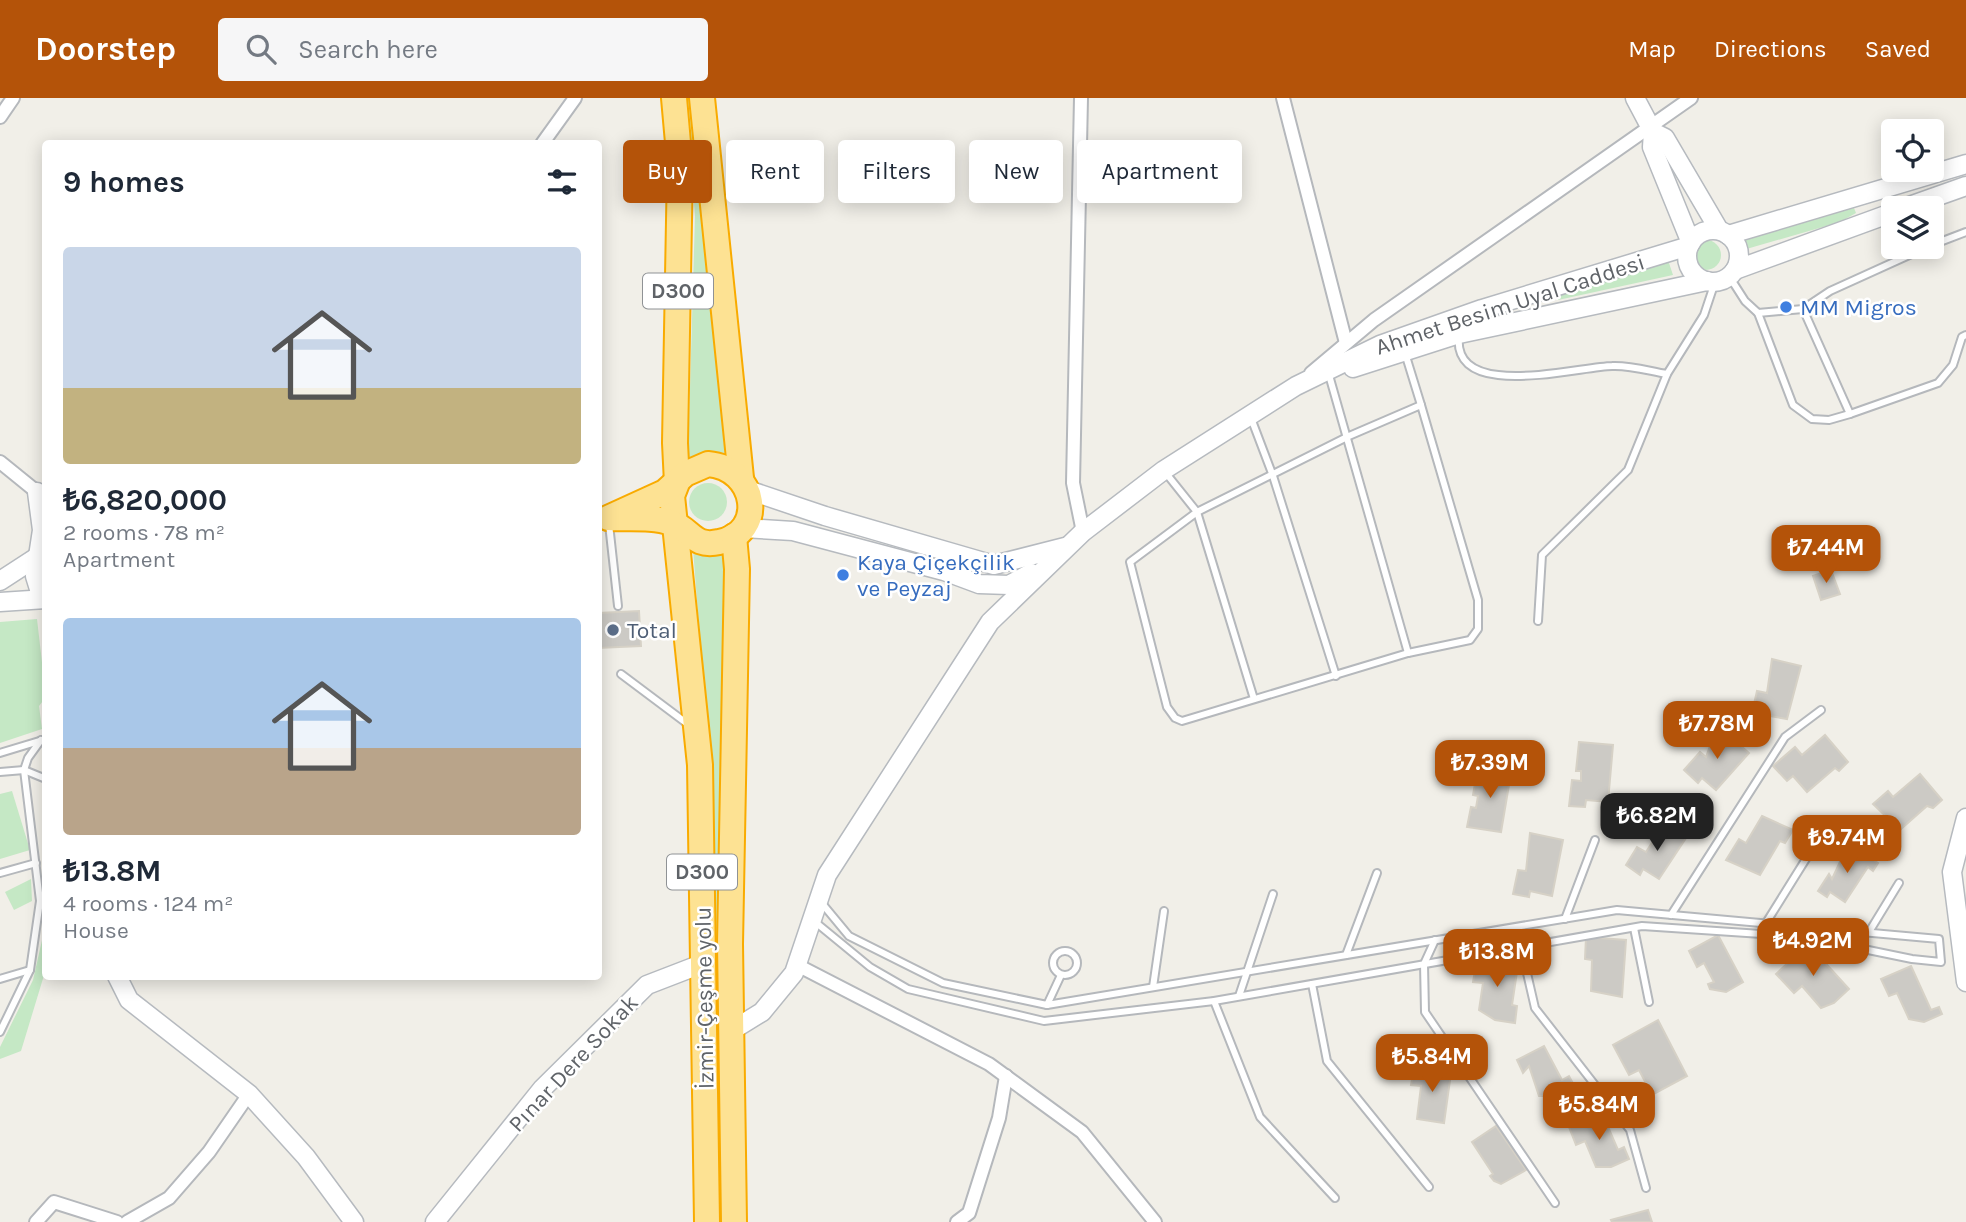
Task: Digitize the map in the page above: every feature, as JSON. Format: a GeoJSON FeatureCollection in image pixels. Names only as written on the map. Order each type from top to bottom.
{"type":"FeatureCollection","features":[{"type":"Feature","properties":{"kind":"highway","name":"D300"},"geometry":{"type":"LineString","coordinates":[[674,98],[680,165],[675,443],[677,483],[672,496],[675,524]]}},
{"type":"Feature","properties":{"kind":"highway","name":"D300"},"geometry":{"type":"LineString","coordinates":[[702,98],[749,516],[738,532]]}},
{"type":"Feature","properties":{"kind":"highway"},"geometry":{"type":"LineString","coordinates":[[603,518],[665,492],[685,474],[708,464],[721,465],[745,484]]}},
{"type":"Feature","properties":{"kind":"highway"},"geometry":{"type":"LineString","coordinates":[[603,518],[653,519],[675,524],[688,536],[706,543],[716,543],[738,532]]}},
{"type":"Feature","properties":{"kind":"highway","name":"İzmir-Çeşme yolu"},"geometry":{"type":"LineString","coordinates":[[675,524],[700,765],[707,1222]]}},
{"type":"Feature","properties":{"kind":"highway","name":"İzmir-Çeşme yolu"},"geometry":{"type":"LineString","coordinates":[[735,1221],[731,1031],[738,532]]}},
{"type":"Feature","properties":{"kind":"main road"},"geometry":{"type":"LineString","coordinates":[[1636,98],[1651,129],[1652,146],[1690,244],[1690,268],[1721,278],[1738,247],[1724,232],[1664,138],[1651,129]]}},
{"type":"Feature","properties":{"kind":"main road"},"geometry":{"type":"LineString","coordinates":[[1690,244],[1703,232],[1724,232],[1966,164]]}},
{"type":"Feature","properties":{"kind":"main road"},"geometry":{"type":"LineString","coordinates":[[1938,196],[1966,186]]}},
{"type":"Feature","properties":{"kind":"main road","name":"Ahmet Besim Uyal Caddesi"},"geometry":{"type":"LineString","coordinates":[[1296,386],[1459,334],[1721,278],[1881,217]]}},
{"type":"Feature","properties":{"kind":"main road","name":"Ahmet Besim Uyal Caddesi"},"geometry":{"type":"LineString","coordinates":[[1068,546],[1164,470],[1296,386],[1380,345],[1690,244]]}},
{"type":"Feature","properties":{"kind":"main road"},"geometry":{"type":"LineString","coordinates":[[745,484],[825,516],[994,565],[1068,546]]}},
{"type":"Feature","properties":{"kind":"main road"},"geometry":{"type":"LineString","coordinates":[[41,497],[42,530],[35,576],[42,591]]}},
{"type":"Feature","properties":{"kind":"main road"},"geometry":{"type":"LineString","coordinates":[[738,532],[793,531],[944,571],[979,584],[1009,585],[1068,546]]}},
{"type":"Feature","properties":{"kind":"main road"},"geometry":{"type":"LineString","coordinates":[[731,1031],[762,1012],[794,973],[827,875],[990,622],[1068,546]]}},
{"type":"Feature","properties":{"kind":"main road"},"geometry":{"type":"LineString","coordinates":[[0,581],[40,554]]}},
{"type":"Feature","properties":{"kind":"main road"},"geometry":{"type":"LineString","coordinates":[[0,601],[42,599]]}},
{"type":"Feature","properties":{"kind":"main road"},"geometry":{"type":"LineString","coordinates":[[1966,818],[1959,876],[1966,982]]}},
{"type":"Feature","properties":{"kind":"main road","name":"Pınar Dere Sokak"},"geometry":{"type":"LineString","coordinates":[[435,1222],[542,1089],[647,985],[704,963]]}},
{"type":"Feature","properties":{"kind":"main road"},"geometry":{"type":"LineString","coordinates":[[119,980],[128,1000],[249,1094],[306,1157],[354,1222]]}},
{"type":"Feature","properties":{"kind":"street"},"geometry":{"type":"LineString","coordinates":[[0,117],[13,98]]}},
{"type":"Feature","properties":{"kind":"street"},"geometry":{"type":"LineString","coordinates":[[545,140],[575,98]]}},
{"type":"Feature","properties":{"kind":"street"},"geometry":{"type":"LineString","coordinates":[[1081,98],[1073,483],[1083,532]]}},
{"type":"Feature","properties":{"kind":"street"},"geometry":{"type":"LineString","coordinates":[[1283,98],[1346,343]]}},
{"type":"Feature","properties":{"kind":"street"},"geometry":{"type":"LineString","coordinates":[[1296,386],[1346,343],[1457,260],[1651,129],[1690,98]]}},
{"type":"Feature","properties":{"kind":"street"},"geometry":{"type":"LineString","coordinates":[[0,462],[41,497]]}},
{"type":"Feature","properties":{"kind":"street"},"geometry":{"type":"LineString","coordinates":[[797,965],[989,1064],[1006,1076],[1082,1132],[1155,1222]]}},
{"type":"Feature","properties":{"kind":"street"},"geometry":{"type":"LineString","coordinates":[[957,1222],[969,1213],[999,1118],[1006,1076]]}},
{"type":"Feature","properties":{"kind":"street"},"geometry":{"type":"LineString","coordinates":[[127,1222],[169,1198],[209,1152],[249,1094]]}},
{"type":"Feature","properties":{"kind":"street"},"geometry":{"type":"LineString","coordinates":[[36,1222],[54,1202],[117,1222]]}},
{"type":"Feature","properties":{"kind":"lane"},"geometry":{"type":"LineString","coordinates":[[1944,241],[1966,232]]}},
{"type":"Feature","properties":{"kind":"lane"},"geometry":{"type":"LineString","coordinates":[[1758,313],[1803,309],[1830,291],[1901,259]]}},
{"type":"Feature","properties":{"kind":"lane"},"geometry":{"type":"LineString","coordinates":[[1538,621],[1542,555],[1628,470],[1667,373],[1704,314],[1721,278],[1758,313],[1793,405],[1812,418],[1829,420],[1938,383],[1953,365],[1962,337],[1966,335]]}},
{"type":"Feature","properties":{"kind":"lane"},"geometry":{"type":"LineString","coordinates":[[1803,309],[1850,414]]}},
{"type":"Feature","properties":{"kind":"lane"},"geometry":{"type":"LineString","coordinates":[[1459,334],[1458,349],[1468,366],[1486,375],[1543,374],[1615,365],[1667,373]]}},
{"type":"Feature","properties":{"kind":"lane"},"geometry":{"type":"LineString","coordinates":[[1404,352],[1420,405],[1478,600],[1478,628],[1470,640],[1408,653],[1182,721],[1175,718],[1167,706],[1130,562],[1197,512],[1349,436],[1420,405]]}},
{"type":"Feature","properties":{"kind":"lane"},"geometry":{"type":"LineString","coordinates":[[1329,375],[1349,436],[1408,653]]}},
{"type":"Feature","properties":{"kind":"lane"},"geometry":{"type":"LineString","coordinates":[[1250,415],[1273,476],[1336,676]]}},
{"type":"Feature","properties":{"kind":"lane"},"geometry":{"type":"LineString","coordinates":[[1164,470],[1197,512],[1254,699]]}},
{"type":"Feature","properties":{"kind":"lane"},"geometry":{"type":"LineString","coordinates":[[603,518],[618,606]]}},
{"type":"Feature","properties":{"kind":"lane"},"geometry":{"type":"LineString","coordinates":[[621,674],[697,731]]}},
{"type":"Feature","properties":{"kind":"lane"},"geometry":{"type":"LineString","coordinates":[[1671,915],[1785,737],[1821,710]]}},
{"type":"Feature","properties":{"kind":"lane"},"geometry":{"type":"LineString","coordinates":[[0,752],[42,739]]}},
{"type":"Feature","properties":{"kind":"lane"},"geometry":{"type":"LineString","coordinates":[[0,1032],[30,970],[40,901],[24,770],[28,758],[42,740]]}},
{"type":"Feature","properties":{"kind":"lane"},"geometry":{"type":"LineString","coordinates":[[0,772],[24,770],[42,777]]}},
{"type":"Feature","properties":{"kind":"lane"},"geometry":{"type":"LineString","coordinates":[[1766,923],[1819,838]]}},
{"type":"Feature","properties":{"kind":"lane"},"geometry":{"type":"LineString","coordinates":[[1565,919],[1595,840]]}},
{"type":"Feature","properties":{"kind":"lane"},"geometry":{"type":"LineString","coordinates":[[0,873],[36,863]]}},
{"type":"Feature","properties":{"kind":"lane"},"geometry":{"type":"LineString","coordinates":[[1346,955],[1377,873]]}},
{"type":"Feature","properties":{"kind":"lane"},"geometry":{"type":"LineString","coordinates":[[1869,932],[1899,883]]}},
{"type":"Feature","properties":{"kind":"lane"},"geometry":{"type":"LineString","coordinates":[[1239,996],[1272,894]]}},
{"type":"Feature","properties":{"kind":"lane"},"geometry":{"type":"LineString","coordinates":[[813,920],[870,967],[908,989],[1044,1021],[1214,1001],[1634,928],[1805,937],[1912,959],[1941,962],[1939,939],[1617,910],[1046,1004],[943,983],[849,936],[819,900]]}},
{"type":"Feature","properties":{"kind":"lane"},"geometry":{"type":"LineString","coordinates":[[1153,987],[1164,911]]}},
{"type":"Feature","properties":{"kind":"lane"},"geometry":{"type":"LineString","coordinates":[[1634,928],[1650,1002]]}},
{"type":"Feature","properties":{"kind":"lane"},"geometry":{"type":"LineString","coordinates":[[1435,940],[1424,964],[1425,1012],[1556,1203]]}},
{"type":"Feature","properties":{"kind":"lane"},"geometry":{"type":"LineString","coordinates":[[1521,947],[1535,1008],[1630,1130],[1646,1188]]}},
{"type":"Feature","properties":{"kind":"lane"},"geometry":{"type":"LineString","coordinates":[[1059,952],[1071,952],[1078,962],[1076,970],[1069,975],[1061,975],[1053,966],[1054,958],[1059,952]]}},
{"type":"Feature","properties":{"kind":"lane"},"geometry":{"type":"LineString","coordinates":[[0,979],[30,970]]}},
{"type":"Feature","properties":{"kind":"lane"},"geometry":{"type":"LineString","coordinates":[[1046,1004],[1061,975]]}},
{"type":"Feature","properties":{"kind":"lane"},"geometry":{"type":"LineString","coordinates":[[1312,984],[1327,1061],[1429,1187]]}},
{"type":"Feature","properties":{"kind":"lane"},"geometry":{"type":"LineString","coordinates":[[1214,1001],[1260,1117],[1335,1198]]}},
{"type":"Feature","properties":{"kind":"green space"},"geometry":{"type":"Polygon","coordinates":[[[686,98],[692,98],[696,140],[689,140],[686,98]]]}},
{"type":"Feature","properties":{"kind":"green space"},"geometry":{"type":"Polygon","coordinates":[[[694,203],[702,203],[725,456],[688,458],[694,203]]]}},
{"type":"Feature","properties":{"kind":"green space"},"geometry":{"type":"Polygon","coordinates":[[[1854,208],[1856,213],[1840,222],[1743,250],[1737,235],[1854,208]]]}},
{"type":"Feature","properties":{"kind":"green space"},"geometry":{"type":"Polygon","coordinates":[[[1706,240],[1716,245],[1721,255],[1716,265],[1706,270],[1696,265],[1691,255],[1696,245],[1706,240]]]}},
{"type":"Feature","properties":{"kind":"green space"},"geometry":{"type":"Polygon","coordinates":[[[1667,257],[1673,275],[1558,300],[1558,295],[1667,257]]]}},
{"type":"Feature","properties":{"kind":"green space"},"geometry":{"type":"Polygon","coordinates":[[[708,483],[722,488],[727,502],[722,516],[708,521],[694,516],[689,502],[694,488],[708,483]]]}},
{"type":"Feature","properties":{"kind":"green space"},"geometry":{"type":"Polygon","coordinates":[[[726,548],[721,1208],[713,808],[693,549],[726,548]]]}},
{"type":"Feature","properties":{"kind":"green space"},"geometry":{"type":"Polygon","coordinates":[[[37,619],[42,662],[42,702],[39,706],[42,729],[0,743],[0,622],[37,619]]]}},
{"type":"Feature","properties":{"kind":"green space"},"geometry":{"type":"Polygon","coordinates":[[[12,791],[30,850],[0,859],[0,794],[12,791]]]}},
{"type":"Feature","properties":{"kind":"green space"},"geometry":{"type":"Polygon","coordinates":[[[31,879],[32,901],[14,910],[5,892],[31,879]]]}},
{"type":"Feature","properties":{"kind":"green space"},"geometry":{"type":"Polygon","coordinates":[[[42,940],[43,980],[21,1051],[0,1059],[0,1047],[33,980],[42,940]]]}},
{"type":"Feature","properties":{"kind":"building"},"geometry":{"type":"Polygon","coordinates":[[[1831,570],[1840,594],[1821,600],[1813,576],[1831,570]]]}},
{"type":"Feature","properties":{"kind":"building"},"geometry":{"type":"Polygon","coordinates":[[[639,611],[641,646],[602,648],[602,613],[639,611]]]}},
{"type":"Feature","properties":{"kind":"building"},"geometry":{"type":"Polygon","coordinates":[[[1772,659],[1801,666],[1787,719],[1752,713],[1757,691],[1767,693],[1772,659]]]}},
{"type":"Feature","properties":{"kind":"building"},"geometry":{"type":"Polygon","coordinates":[[[1724,731],[1749,753],[1716,790],[1702,778],[1698,783],[1684,770],[1700,752],[1706,757],[1710,746],[1724,731]]]}},
{"type":"Feature","properties":{"kind":"building"},"geometry":{"type":"Polygon","coordinates":[[[1825,735],[1848,762],[1839,771],[1835,768],[1807,792],[1793,776],[1787,781],[1773,766],[1795,747],[1802,755],[1825,735]]]}},
{"type":"Feature","properties":{"kind":"building"},"geometry":{"type":"Polygon","coordinates":[[[1579,742],[1613,745],[1608,802],[1586,800],[1585,807],[1569,806],[1572,780],[1581,781],[1581,771],[1576,771],[1579,742]]]}},
{"type":"Feature","properties":{"kind":"building"},"geometry":{"type":"Polygon","coordinates":[[[1478,767],[1511,773],[1501,832],[1467,827],[1471,807],[1476,808],[1478,796],[1473,795],[1478,767]]]}},
{"type":"Feature","properties":{"kind":"building"},"geometry":{"type":"Polygon","coordinates":[[[1920,774],[1942,800],[1933,808],[1927,806],[1900,830],[1873,804],[1888,791],[1893,797],[1920,774]]]}},
{"type":"Feature","properties":{"kind":"building"},"geometry":{"type":"Polygon","coordinates":[[[1762,816],[1793,830],[1785,843],[1780,841],[1760,875],[1726,860],[1739,839],[1746,843],[1762,816]]]}},
{"type":"Feature","properties":{"kind":"building"},"geometry":{"type":"Polygon","coordinates":[[[1664,824],[1686,838],[1659,879],[1643,869],[1640,875],[1626,865],[1637,847],[1646,852],[1664,824]]]}},
{"type":"Feature","properties":{"kind":"building"},"geometry":{"type":"Polygon","coordinates":[[[1530,833],[1563,840],[1552,896],[1530,891],[1529,897],[1513,894],[1518,870],[1526,871],[1530,833]]]}},
{"type":"Feature","properties":{"kind":"building"},"geometry":{"type":"Polygon","coordinates":[[[1846,849],[1861,852],[1878,863],[1873,871],[1868,867],[1845,902],[1830,892],[1827,897],[1818,891],[1829,874],[1832,879],[1846,849]]]}},
{"type":"Feature","properties":{"kind":"building"},"geometry":{"type":"Polygon","coordinates":[[[1718,935],[1743,982],[1726,992],[1710,989],[1708,984],[1714,982],[1704,963],[1697,967],[1689,951],[1718,935]]]}},
{"type":"Feature","properties":{"kind":"building"},"geometry":{"type":"Polygon","coordinates":[[[1586,937],[1626,940],[1622,997],[1591,991],[1592,960],[1585,959],[1586,937]]]}},
{"type":"Feature","properties":{"kind":"building"},"geometry":{"type":"Polygon","coordinates":[[[1808,944],[1849,989],[1834,1003],[1821,1008],[1802,986],[1794,993],[1776,974],[1808,944]]]}},
{"type":"Feature","properties":{"kind":"building"},"geometry":{"type":"Polygon","coordinates":[[[1477,959],[1518,965],[1512,1005],[1517,1006],[1515,1023],[1495,1020],[1479,1010],[1483,983],[1473,982],[1477,959]]]}},
{"type":"Feature","properties":{"kind":"building"},"geometry":{"type":"Polygon","coordinates":[[[1911,966],[1931,1010],[1939,1007],[1942,1014],[1924,1022],[1909,1019],[1897,993],[1889,996],[1881,979],[1911,966]]]}},
{"type":"Feature","properties":{"kind":"building"},"geometry":{"type":"Polygon","coordinates":[[[1658,1020],[1687,1076],[1652,1095],[1639,1070],[1629,1075],[1613,1045],[1658,1020]]]}},
{"type":"Feature","properties":{"kind":"building"},"geometry":{"type":"Polygon","coordinates":[[[1544,1046],[1562,1080],[1569,1076],[1575,1087],[1557,1096],[1539,1096],[1529,1066],[1523,1073],[1517,1060],[1544,1046]]]}},
{"type":"Feature","properties":{"kind":"building"},"geometry":{"type":"Polygon","coordinates":[[[1414,1068],[1451,1073],[1444,1123],[1417,1119],[1421,1086],[1411,1085],[1414,1068]]]}},
{"type":"Feature","properties":{"kind":"building"},"geometry":{"type":"Polygon","coordinates":[[[1602,1113],[1618,1150],[1624,1147],[1629,1159],[1611,1167],[1596,1167],[1585,1141],[1576,1145],[1569,1127],[1602,1113]]]}},
{"type":"Feature","properties":{"kind":"building"},"geometry":{"type":"Polygon","coordinates":[[[1496,1126],[1526,1170],[1501,1184],[1490,1176],[1493,1174],[1472,1142],[1496,1126]]]}},
{"type":"Feature","properties":{"kind":"building"},"geometry":{"type":"Polygon","coordinates":[[[1648,1210],[1652,1222],[1611,1220],[1648,1210]]]}},
{"type":"Feature","properties":{"kind":"place","name":"MM Migros"},"geometry":{"type":"Point","coordinates":[1786,307]}},
{"type":"Feature","properties":{"kind":"place","name":"Kaya Çiçekçilik ve Peyzaj"},"geometry":{"type":"Point","coordinates":[843,575]}},
{"type":"Feature","properties":{"kind":"place","name":"Total"},"geometry":{"type":"Point","coordinates":[613,630]}}]}
